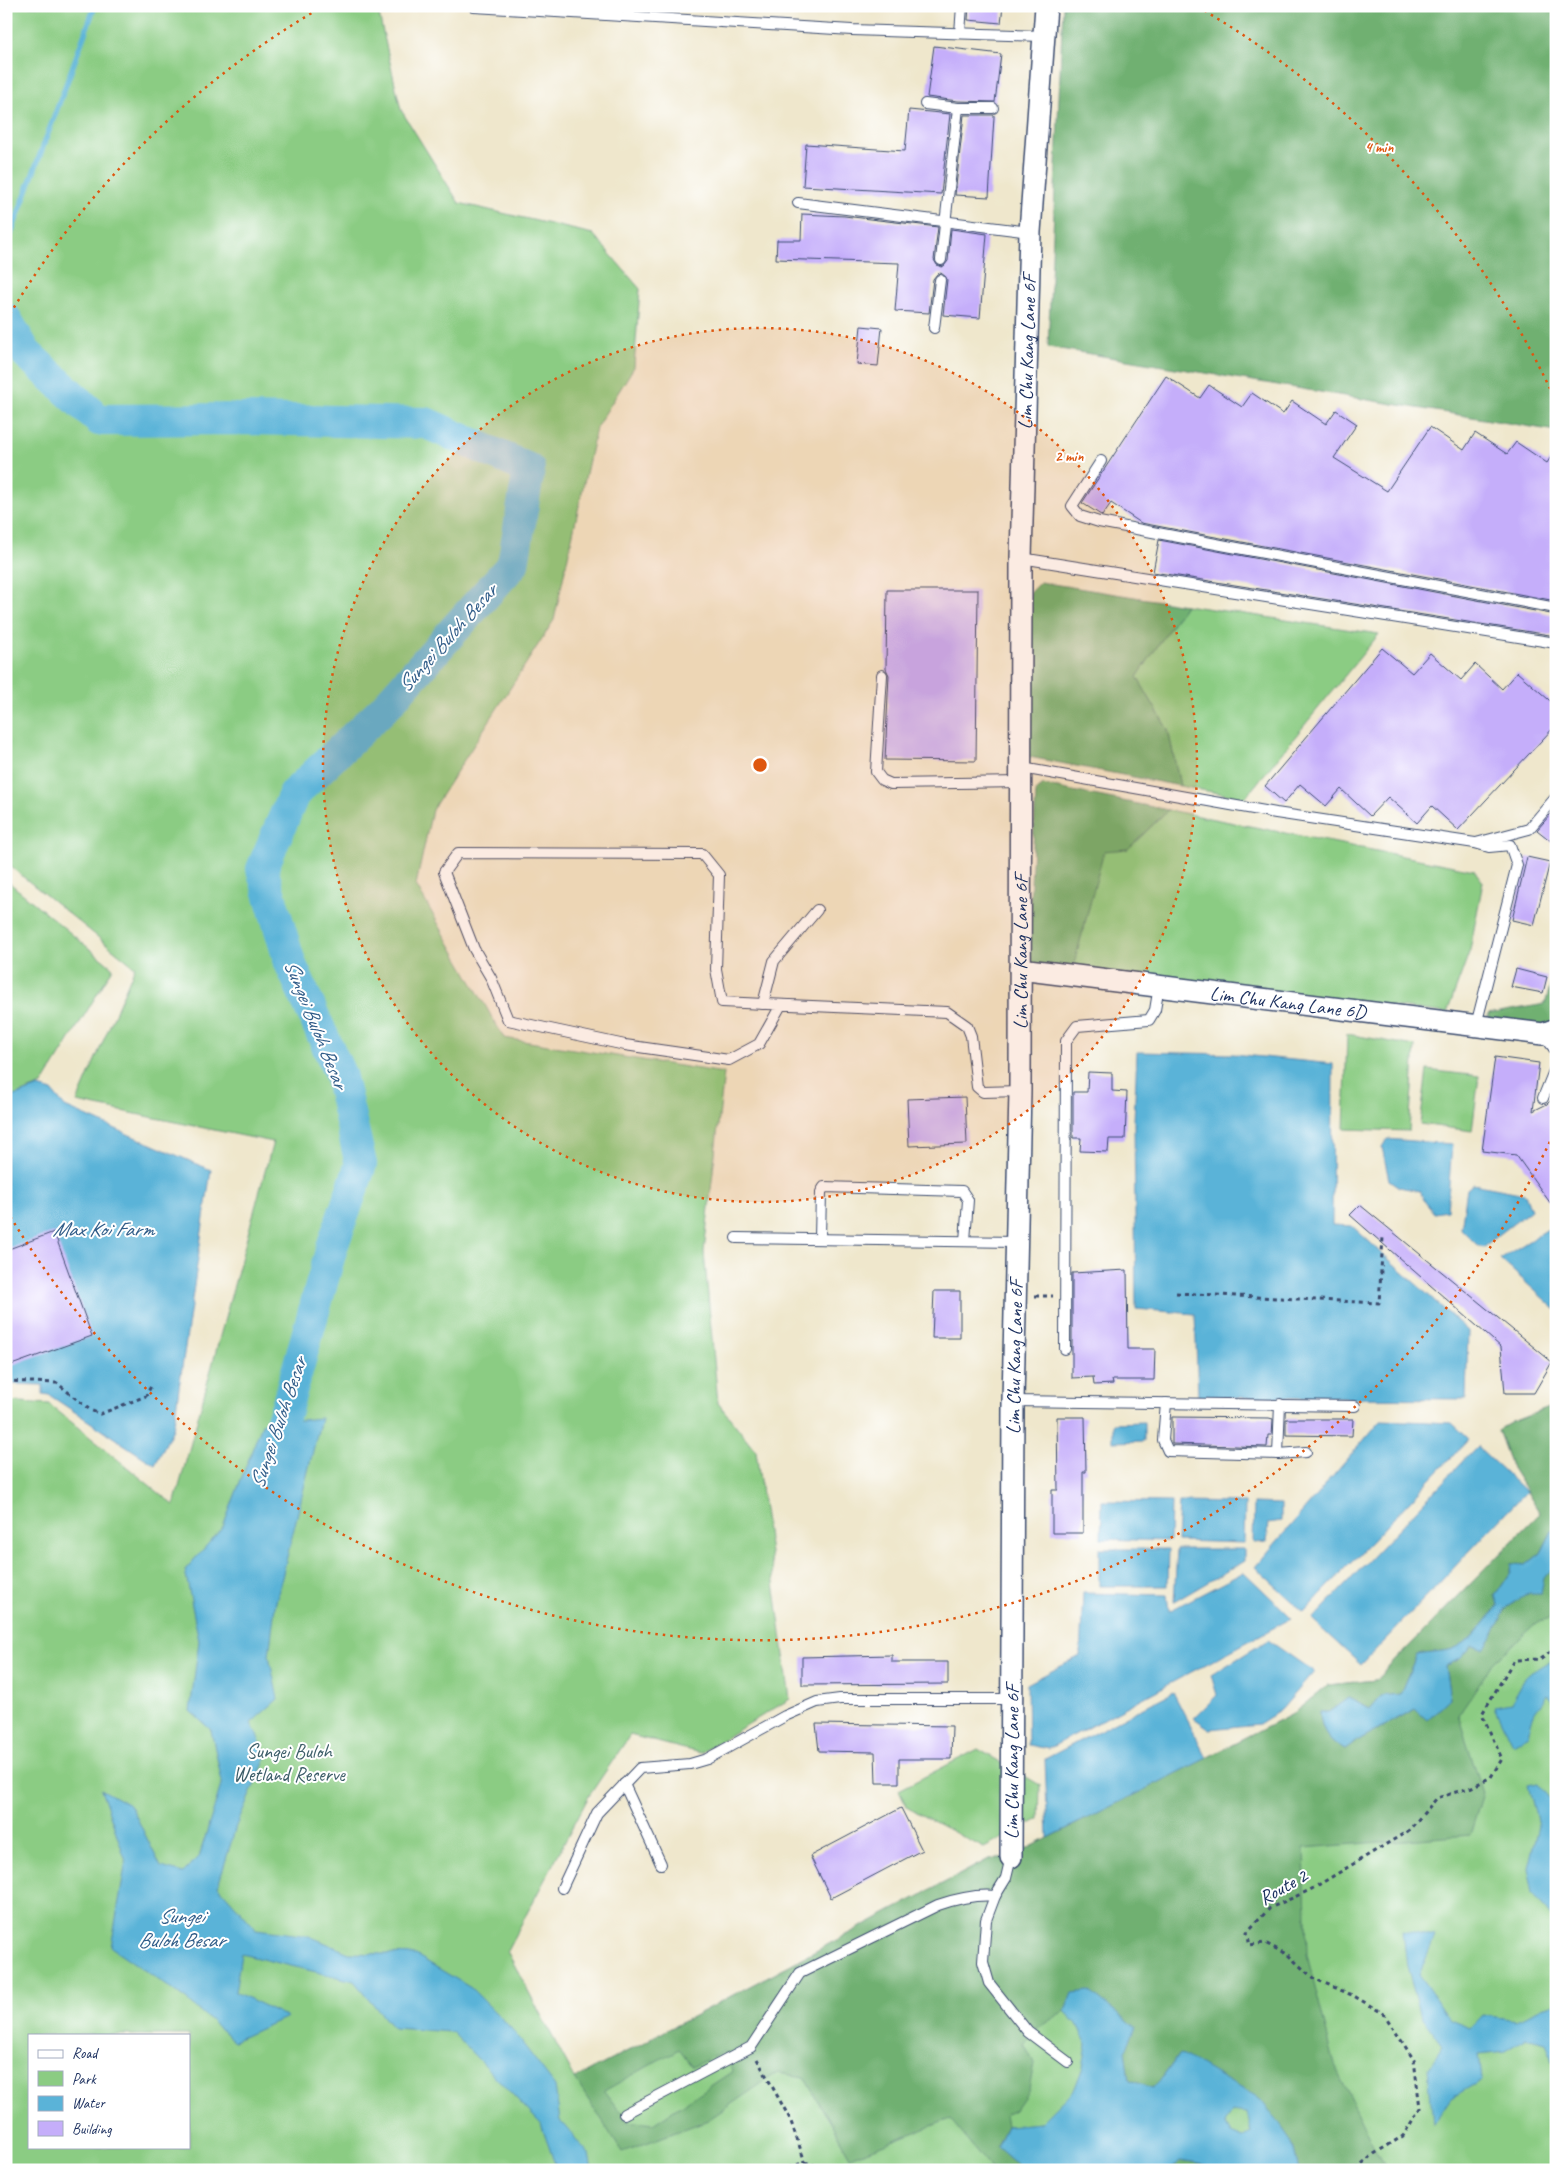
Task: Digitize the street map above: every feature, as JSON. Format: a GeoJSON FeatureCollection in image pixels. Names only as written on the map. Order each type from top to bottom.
{"type":"FeatureCollection","features":[{"type":"Feature","properties":{"kind":"street","name":"Lim Chu Kang Lane 6F"},"geometry":{"type":"LineString","coordinates":[[1011,1857],[1013,1401],[1020,1091],[1022,558],[1030,232],[1046,6]]}},
{"type":"Feature","properties":{"kind":"street","name":"Lim Chu Kang Lane 6D"},"geometry":{"type":"LineString","coordinates":[[1020,969],[1476,1026],[1550,1031]]}},
{"type":"Feature","properties":{"kind":"lane"},"geometry":{"type":"LineString","coordinates":[[960,33],[962,6]]}},
{"type":"Feature","properties":{"kind":"lane"},"geometry":{"type":"LineString","coordinates":[[474,7],[852,30],[1044,36]]}},
{"type":"Feature","properties":{"kind":"lane"},"geometry":{"type":"LineString","coordinates":[[925,104],[958,108],[993,108]]}},
{"type":"Feature","properties":{"kind":"lane"},"geometry":{"type":"LineString","coordinates":[[941,260],[958,108]]}},
{"type":"Feature","properties":{"kind":"lane"},"geometry":{"type":"LineString","coordinates":[[798,202],[1030,232]]}},
{"type":"Feature","properties":{"kind":"lane"},"geometry":{"type":"LineString","coordinates":[[934,328],[940,280]]}},
{"type":"Feature","properties":{"kind":"lane"},"geometry":{"type":"LineString","coordinates":[[1101,461],[1072,506],[1080,516],[1099,522],[1556,608]]}},
{"type":"Feature","properties":{"kind":"lane"},"geometry":{"type":"LineString","coordinates":[[1022,558],[1556,642]]}},
{"type":"Feature","properties":{"kind":"lane"},"geometry":{"type":"LineString","coordinates":[[882,675],[876,772],[882,780],[892,784],[1022,775],[1475,843],[1489,847],[1510,845],[1517,865],[1476,1026]]}},
{"type":"Feature","properties":{"kind":"lane"},"geometry":{"type":"LineString","coordinates":[[1475,843],[1529,828],[1556,797]]}},
{"type":"Feature","properties":{"kind":"lane"},"geometry":{"type":"LineString","coordinates":[[781,1005],[759,1044],[729,1060],[625,1045],[508,1020],[491,978],[474,949],[444,872],[458,853],[702,854],[720,875],[716,970],[722,1002],[947,1012],[967,1026],[977,1087],[982,1092],[1020,1091]]}},
{"type":"Feature","properties":{"kind":"lane"},"geometry":{"type":"LineString","coordinates":[[763,1004],[774,961],[817,910]]}},
{"type":"Feature","properties":{"kind":"lane"},"geometry":{"type":"LineString","coordinates":[[1065,1349],[1066,1041],[1076,1026],[1149,1020],[1154,1010],[1159,986]]}},
{"type":"Feature","properties":{"kind":"lane"},"geometry":{"type":"LineString","coordinates":[[1550,1031],[1556,1050]]}},
{"type":"Feature","properties":{"kind":"lane"},"geometry":{"type":"LineString","coordinates":[[1543,1098],[1556,1066]]}},
{"type":"Feature","properties":{"kind":"lane"},"geometry":{"type":"LineString","coordinates":[[820,1239],[820,1192],[824,1187],[962,1191],[968,1200],[965,1242]]}},
{"type":"Feature","properties":{"kind":"lane"},"geometry":{"type":"LineString","coordinates":[[736,1238],[1016,1242]]}},
{"type":"Feature","properties":{"kind":"lane"},"geometry":{"type":"LineString","coordinates":[[1013,1401],[1354,1406]]}},
{"type":"Feature","properties":{"kind":"lane"},"geometry":{"type":"LineString","coordinates":[[1166,1403],[1164,1440],[1168,1451],[1278,1454],[1306,1452]]}},
{"type":"Feature","properties":{"kind":"lane"},"geometry":{"type":"LineString","coordinates":[[1278,1454],[1280,1404]]}},
{"type":"Feature","properties":{"kind":"lane"},"geometry":{"type":"LineString","coordinates":[[562,1888],[597,1813],[640,1768],[690,1764],[707,1760],[785,1716],[817,1702],[840,1699],[1012,1699]]}},
{"type":"Feature","properties":{"kind":"lane"},"geometry":{"type":"LineString","coordinates":[[624,1784],[662,1864]]}},
{"type":"Feature","properties":{"kind":"lane","name":"Lim Chu Kang Lane 6F"},"geometry":{"type":"LineString","coordinates":[[1011,1857],[1006,1878],[995,1896],[986,1920],[983,1962],[990,1983],[1028,2032],[1068,2062]]}},
{"type":"Feature","properties":{"kind":"lane"},"geometry":{"type":"LineString","coordinates":[[624,2114],[751,2047],[800,1974],[938,1905],[956,1899],[986,1895],[995,1896]]}},
{"type":"Feature","properties":{"kind":"path"},"geometry":{"type":"LineString","coordinates":[[1176,1293],[1380,1303],[1384,1237]]}},
{"type":"Feature","properties":{"kind":"path"},"geometry":{"type":"LineString","coordinates":[[6,1381],[57,1383],[90,1410],[100,1414],[146,1396],[152,1384]]}},
{"type":"Feature","properties":{"kind":"path","name":"Route 2"},"geometry":{"type":"LineString","coordinates":[[1356,2170],[1374,2154],[1403,2136],[1420,2108],[1414,2060],[1384,2014],[1354,1996],[1313,1978],[1288,1955],[1265,1943],[1250,1945],[1246,1932],[1270,1908],[1310,1890],[1408,1831],[1437,1798],[1472,1787],[1491,1777],[1502,1758],[1482,1714],[1514,1660],[1541,1659],[1556,1648]]}},
{"type":"Feature","properties":{"kind":"path"},"geometry":{"type":"LineString","coordinates":[[751,2047],[790,2119],[805,2162]]}},
{"type":"Feature","properties":{"kind":"path"},"geometry":{"type":"LineString","coordinates":[[782,2170],[805,2162],[828,2170]]}},
{"type":"Feature","properties":{"kind":"green space","name":"Sungei Buloh Wetland Reserve"},"geometry":{"type":"Polygon","coordinates":[[[6,6],[377,6],[401,110],[459,203],[593,234],[640,289],[634,367],[596,428],[554,620],[432,810],[416,885],[504,1038],[724,1073],[704,1252],[718,1403],[756,1451],[790,1699],[700,1753],[630,1735],[589,1796],[507,1951],[575,2079],[989,1859],[1011,1857],[1291,1715],[1328,1685],[1376,1680],[1540,1513],[1512,1468],[1498,1430],[1512,1422],[1556,1405],[1556,2170],[6,2170],[6,1401],[49,1404],[174,1505],[273,1142],[77,1102],[135,967],[6,863],[6,6]]]}},
{"type":"Feature","properties":{"kind":"green space"},"geometry":{"type":"Polygon","coordinates":[[[1063,6],[1556,6],[1556,431],[1048,347],[1063,6]]]}},
{"type":"Feature","properties":{"kind":"green space"},"geometry":{"type":"Polygon","coordinates":[[[1040,582],[1185,605],[1137,677],[1168,730],[1180,786],[1024,756],[1030,592],[1040,582]]]}},
{"type":"Feature","properties":{"kind":"green space"},"geometry":{"type":"Polygon","coordinates":[[[1185,605],[1379,634],[1245,798],[1180,786],[1168,730],[1137,677],[1185,605]]]}},
{"type":"Feature","properties":{"kind":"green space"},"geometry":{"type":"Polygon","coordinates":[[[1043,785],[1168,810],[1128,849],[1104,851],[1073,968],[1034,964],[1027,957],[1036,791],[1043,785]]]}},
{"type":"Feature","properties":{"kind":"green space"},"geometry":{"type":"Polygon","coordinates":[[[1168,810],[1474,870],[1483,882],[1470,950],[1447,1013],[1073,968],[1104,850],[1128,849],[1168,810]]]}},
{"type":"Feature","properties":{"kind":"green space"},"geometry":{"type":"Polygon","coordinates":[[[6,880],[113,968],[42,1085],[6,1099],[6,880]]]}},
{"type":"Feature","properties":{"kind":"green space"},"geometry":{"type":"Polygon","coordinates":[[[1556,966],[1556,1025],[1488,1027],[1488,1014],[1545,1004],[1556,966]]]}},
{"type":"Feature","properties":{"kind":"green space"},"geometry":{"type":"Polygon","coordinates":[[[1347,1034],[1415,1046],[1409,1131],[1344,1129],[1347,1034]]]}},
{"type":"Feature","properties":{"kind":"green space"},"geometry":{"type":"Polygon","coordinates":[[[1427,1070],[1479,1076],[1472,1131],[1420,1124],[1427,1070]]]}},
{"type":"Feature","properties":{"kind":"green space"},"geometry":{"type":"Polygon","coordinates":[[[1556,1405],[1556,1530],[1552,1531],[1541,1553],[1526,1565],[1512,1564],[1511,1572],[1495,1596],[1498,1604],[1471,1638],[1449,1650],[1417,1654],[1400,1694],[1381,1696],[1370,1709],[1348,1698],[1329,1712],[1320,1712],[1322,1725],[1327,1735],[1334,1743],[1345,1750],[1362,1738],[1415,1709],[1428,1719],[1450,1698],[1445,1666],[1460,1659],[1472,1645],[1494,1634],[1505,1609],[1529,1593],[1556,1564],[1556,1618],[1538,1622],[1493,1663],[1458,1715],[1483,1793],[1470,1835],[1304,1848],[1307,1955],[1335,2066],[1384,2165],[1392,2170],[1299,2170],[1292,2142],[1180,2053],[1163,2077],[1152,2088],[1129,2080],[1124,2051],[1073,1993],[1065,2011],[1036,2029],[1024,2044],[1034,2063],[1029,2090],[1015,2110],[1005,2115],[1007,2126],[997,2146],[1023,2170],[992,2170],[950,2119],[850,2157],[804,2077],[777,2073],[708,2120],[622,2152],[575,2079],[989,1859],[1011,1857],[1291,1715],[1328,1685],[1376,1680],[1540,1513],[1512,1468],[1498,1430],[1512,1422],[1556,1405]],[[679,2049],[604,2091],[627,2121],[653,2124],[733,2071],[723,2051],[692,2067],[679,2049]]]}},
{"type":"Feature","properties":{"kind":"green space"},"geometry":{"type":"Polygon","coordinates":[[[978,1749],[1040,1785],[1039,1819],[984,1848],[908,1808],[899,1790],[978,1749]]]}},
{"type":"Feature","properties":{"kind":"green space"},"geometry":{"type":"Polygon","coordinates":[[[1181,2161],[1215,2167],[1216,2170],[1171,2170],[1181,2161]]]}},
{"type":"Feature","properties":{"kind":"water"},"geometry":{"type":"Polygon","coordinates":[[[1137,1052],[1233,1054],[1333,1064],[1332,1225],[1352,1226],[1468,1331],[1466,1399],[1198,1397],[1195,1314],[1136,1309],[1134,1121],[1137,1052]]]}},
{"type":"Feature","properties":{"kind":"water","name":"Max Koi Farm"},"geometry":{"type":"Polygon","coordinates":[[[39,1087],[52,1091],[65,1107],[211,1170],[173,1429],[155,1465],[49,1395],[43,1394],[43,1385],[6,1384],[6,1099],[39,1087]]]}},
{"type":"Feature","properties":{"kind":"water"},"geometry":{"type":"Polygon","coordinates":[[[1387,1139],[1452,1144],[1447,1211],[1434,1213],[1425,1202],[1420,1191],[1399,1187],[1389,1180],[1382,1147],[1387,1139]]]}},
{"type":"Feature","properties":{"kind":"water"},"geometry":{"type":"Polygon","coordinates":[[[1473,1184],[1525,1194],[1531,1210],[1483,1247],[1477,1245],[1461,1229],[1467,1189],[1473,1184]]]}},
{"type":"Feature","properties":{"kind":"water"},"geometry":{"type":"Polygon","coordinates":[[[1556,1224],[1556,1310],[1500,1259],[1556,1224]]]}},
{"type":"Feature","properties":{"kind":"water","name":"Sungei Buloh Besar"},"geometry":{"type":"Polygon","coordinates":[[[321,1418],[275,1606],[269,1656],[278,1699],[251,1723],[267,1756],[236,1826],[218,1886],[256,1929],[309,1936],[349,1953],[416,1955],[471,1988],[510,2027],[555,2086],[560,2121],[589,2154],[592,2170],[557,2170],[541,2124],[452,2032],[393,2028],[354,1981],[241,1954],[235,1992],[287,2017],[234,2041],[186,1999],[111,1947],[126,1861],[101,1789],[131,1806],[161,1867],[183,1873],[199,1857],[222,1782],[211,1730],[190,1711],[199,1641],[185,1570],[223,1527],[262,1424],[321,1418]]]}},
{"type":"Feature","properties":{"kind":"water"},"geometry":{"type":"Polygon","coordinates":[[[1381,1420],[1452,1423],[1469,1439],[1304,1612],[1255,1567],[1381,1420]]]}},
{"type":"Feature","properties":{"kind":"water"},"geometry":{"type":"Polygon","coordinates":[[[1144,1422],[1144,1441],[1113,1442],[1113,1423],[1144,1422]]]}},
{"type":"Feature","properties":{"kind":"water"},"geometry":{"type":"Polygon","coordinates":[[[1477,1446],[1526,1492],[1361,1665],[1312,1620],[1477,1446]]]}},
{"type":"Feature","properties":{"kind":"water"},"geometry":{"type":"Polygon","coordinates":[[[1102,1501],[1171,1502],[1170,1541],[1101,1539],[1102,1501]]]}},
{"type":"Feature","properties":{"kind":"water"},"geometry":{"type":"Polygon","coordinates":[[[1179,1502],[1245,1503],[1244,1543],[1177,1541],[1179,1502]]]}},
{"type":"Feature","properties":{"kind":"water"},"geometry":{"type":"Polygon","coordinates":[[[1254,1503],[1281,1504],[1281,1521],[1269,1523],[1267,1542],[1253,1543],[1254,1503]]]}},
{"type":"Feature","properties":{"kind":"water"},"geometry":{"type":"Polygon","coordinates":[[[1556,1530],[1556,1564],[1544,1578],[1541,1593],[1529,1593],[1505,1609],[1494,1634],[1484,1648],[1472,1646],[1460,1659],[1445,1666],[1450,1698],[1427,1720],[1415,1709],[1362,1738],[1345,1750],[1330,1739],[1322,1725],[1320,1712],[1329,1712],[1348,1698],[1370,1709],[1381,1696],[1400,1694],[1417,1654],[1449,1650],[1471,1638],[1498,1605],[1495,1596],[1511,1572],[1512,1564],[1526,1565],[1541,1553],[1552,1531],[1556,1530]]]}},
{"type":"Feature","properties":{"kind":"water"},"geometry":{"type":"Polygon","coordinates":[[[1099,1549],[1169,1549],[1168,1586],[1099,1586],[1099,1549]]]}},
{"type":"Feature","properties":{"kind":"water"},"geometry":{"type":"Polygon","coordinates":[[[1177,1549],[1244,1549],[1244,1561],[1174,1602],[1177,1549]]]}},
{"type":"Feature","properties":{"kind":"water"},"geometry":{"type":"Polygon","coordinates":[[[1244,1572],[1292,1618],[1048,1749],[1028,1745],[1027,1684],[1080,1656],[1083,1593],[1167,1595],[1169,1611],[1244,1572]]]}},
{"type":"Feature","properties":{"kind":"water"},"geometry":{"type":"Polygon","coordinates":[[[1268,1640],[1314,1672],[1281,1710],[1259,1724],[1210,1729],[1194,1718],[1217,1695],[1211,1675],[1268,1640]]]}},
{"type":"Feature","properties":{"kind":"water"},"geometry":{"type":"Polygon","coordinates":[[[1556,1657],[1556,1704],[1548,1694],[1535,1711],[1528,1735],[1512,1744],[1494,1706],[1511,1703],[1527,1675],[1556,1657]]]}},
{"type":"Feature","properties":{"kind":"water"},"geometry":{"type":"Polygon","coordinates":[[[1173,1692],[1207,1758],[1048,1838],[1045,1759],[1173,1692]]]}},
{"type":"Feature","properties":{"kind":"water"},"geometry":{"type":"Polygon","coordinates":[[[1538,1783],[1556,1806],[1553,1828],[1556,1831],[1556,1923],[1533,1893],[1528,1868],[1538,1826],[1528,1785],[1538,1783]]]}},
{"type":"Feature","properties":{"kind":"water"},"geometry":{"type":"Polygon","coordinates":[[[1403,1931],[1435,1937],[1419,1975],[1450,2020],[1470,2028],[1482,2015],[1517,2020],[1556,2003],[1556,2066],[1546,2043],[1526,2038],[1505,2051],[1479,2054],[1482,2080],[1451,2098],[1433,2124],[1428,2068],[1443,2046],[1421,2016],[1407,1967],[1403,1931]]]}},
{"type":"Feature","properties":{"kind":"water"},"geometry":{"type":"Polygon","coordinates":[[[1089,1991],[1136,2028],[1125,2051],[1129,2080],[1152,2088],[1163,2077],[1180,2053],[1264,2102],[1292,2142],[1299,2170],[1216,2170],[1215,2167],[1181,2161],[1171,2170],[1023,2170],[997,2147],[1007,2126],[1040,2123],[1075,2088],[1083,2067],[1087,2045],[1077,2024],[1065,2011],[1072,1993],[1089,1991]],[[1232,2111],[1225,2123],[1231,2133],[1243,2138],[1251,2133],[1246,2113],[1232,2111]]]}},
{"type":"Feature","properties":{"kind":"building"},"geometry":{"type":"Polygon","coordinates":[[[969,6],[1003,6],[1001,23],[968,20],[969,6]]]}},
{"type":"Feature","properties":{"kind":"building"},"geometry":{"type":"Polygon","coordinates":[[[934,46],[1001,54],[995,102],[958,101],[927,97],[934,46]]]}},
{"type":"Feature","properties":{"kind":"building"},"geometry":{"type":"Polygon","coordinates":[[[909,110],[950,114],[941,194],[803,186],[806,144],[905,151],[909,110]]]}},
{"type":"Feature","properties":{"kind":"building"},"geometry":{"type":"Polygon","coordinates":[[[964,115],[994,115],[989,197],[955,195],[964,115]]]}},
{"type":"Feature","properties":{"kind":"building"},"geometry":{"type":"Polygon","coordinates":[[[802,214],[844,216],[938,227],[934,260],[941,267],[948,261],[951,229],[987,234],[980,318],[943,315],[947,280],[941,273],[937,274],[933,279],[929,313],[895,311],[899,263],[776,259],[777,240],[801,240],[802,214]]]}},
{"type":"Feature","properties":{"kind":"building"},"geometry":{"type":"Polygon","coordinates":[[[861,326],[882,328],[878,366],[857,364],[861,326]]]}},
{"type":"Feature","properties":{"kind":"building"},"geometry":{"type":"Polygon","coordinates":[[[1166,376],[1200,398],[1209,385],[1242,407],[1252,393],[1283,414],[1292,401],[1326,424],[1336,410],[1357,424],[1334,458],[1387,491],[1430,427],[1464,450],[1475,433],[1507,454],[1516,442],[1547,463],[1556,449],[1556,601],[1141,523],[1111,503],[1102,516],[1082,503],[1166,376]]]}},
{"type":"Feature","properties":{"kind":"building"},"geometry":{"type":"Polygon","coordinates":[[[1159,540],[1556,615],[1556,636],[1153,572],[1159,540]]]}},
{"type":"Feature","properties":{"kind":"building"},"geometry":{"type":"Polygon","coordinates":[[[887,590],[978,590],[976,761],[885,760],[889,675],[886,669],[887,590]]]}},
{"type":"Feature","properties":{"kind":"building"},"geometry":{"type":"Polygon","coordinates":[[[1382,648],[1412,673],[1430,653],[1461,680],[1475,664],[1502,689],[1517,672],[1556,706],[1556,725],[1458,830],[1432,806],[1417,823],[1388,797],[1370,816],[1341,789],[1326,806],[1300,784],[1284,803],[1265,786],[1382,648]]]}},
{"type":"Feature","properties":{"kind":"building"},"geometry":{"type":"Polygon","coordinates":[[[1556,808],[1556,845],[1537,830],[1556,808]]]}},
{"type":"Feature","properties":{"kind":"building"},"geometry":{"type":"Polygon","coordinates":[[[1527,857],[1550,862],[1534,925],[1512,920],[1527,857]]]}},
{"type":"Feature","properties":{"kind":"building"},"geometry":{"type":"Polygon","coordinates":[[[1516,969],[1547,977],[1543,993],[1511,987],[1516,969]]]}},
{"type":"Feature","properties":{"kind":"building"},"geometry":{"type":"Polygon","coordinates":[[[1495,1057],[1539,1063],[1533,1111],[1547,1104],[1556,1096],[1556,1211],[1516,1155],[1482,1151],[1495,1057]]]}},
{"type":"Feature","properties":{"kind":"building"},"geometry":{"type":"Polygon","coordinates":[[[1088,1072],[1112,1073],[1112,1091],[1127,1092],[1125,1139],[1109,1139],[1108,1152],[1080,1151],[1081,1138],[1073,1138],[1073,1092],[1087,1092],[1088,1072]]]}},
{"type":"Feature","properties":{"kind":"building"},"geometry":{"type":"Polygon","coordinates":[[[965,1097],[967,1144],[909,1146],[907,1099],[965,1097]]]}},
{"type":"Feature","properties":{"kind":"building"},"geometry":{"type":"Polygon","coordinates":[[[1360,1205],[1552,1362],[1534,1393],[1505,1393],[1501,1347],[1350,1215],[1360,1205]]]}},
{"type":"Feature","properties":{"kind":"building"},"geometry":{"type":"Polygon","coordinates":[[[54,1232],[92,1336],[6,1367],[6,1250],[54,1232]]]}},
{"type":"Feature","properties":{"kind":"building"},"geometry":{"type":"Polygon","coordinates":[[[1127,1270],[1128,1349],[1155,1349],[1154,1380],[1112,1380],[1113,1384],[1094,1385],[1093,1377],[1072,1378],[1072,1273],[1127,1270]]]}},
{"type":"Feature","properties":{"kind":"building"},"geometry":{"type":"Polygon","coordinates":[[[934,1291],[960,1291],[960,1338],[932,1338],[934,1291]]]}},
{"type":"Feature","properties":{"kind":"building"},"geometry":{"type":"Polygon","coordinates":[[[1057,1417],[1085,1417],[1086,1472],[1083,1472],[1083,1533],[1052,1533],[1052,1490],[1058,1490],[1057,1417]]]}},
{"type":"Feature","properties":{"kind":"building"},"geometry":{"type":"Polygon","coordinates":[[[1172,1417],[1269,1418],[1273,1419],[1272,1435],[1268,1435],[1267,1447],[1172,1444],[1172,1417]]]}},
{"type":"Feature","properties":{"kind":"building"},"geometry":{"type":"Polygon","coordinates":[[[1286,1419],[1353,1419],[1352,1436],[1286,1435],[1286,1419]]]}},
{"type":"Feature","properties":{"kind":"building"},"geometry":{"type":"Polygon","coordinates":[[[892,1655],[892,1662],[948,1662],[948,1684],[802,1685],[802,1657],[892,1655]]]}},
{"type":"Feature","properties":{"kind":"building"},"geometry":{"type":"Polygon","coordinates":[[[816,1724],[952,1726],[951,1759],[899,1759],[899,1783],[876,1783],[875,1752],[819,1751],[816,1724]]]}},
{"type":"Feature","properties":{"kind":"building"},"geometry":{"type":"Polygon","coordinates":[[[901,1808],[922,1850],[831,1898],[810,1856],[901,1808]]]}},
{"type":"Feature","properties":{"kind":"waterway"},"geometry":{"type":"LineString","coordinates":[[6,247],[95,6]]}},
{"type":"Feature","properties":{"kind":"waterway","name":"Sungei Buloh Besar"},"geometry":{"type":"LineString","coordinates":[[6,319],[26,353],[99,420],[248,419],[426,423],[529,469],[513,564],[385,707],[294,794],[262,869],[290,963],[340,1074],[361,1164],[332,1247],[286,1410],[265,1464]]}}]}
